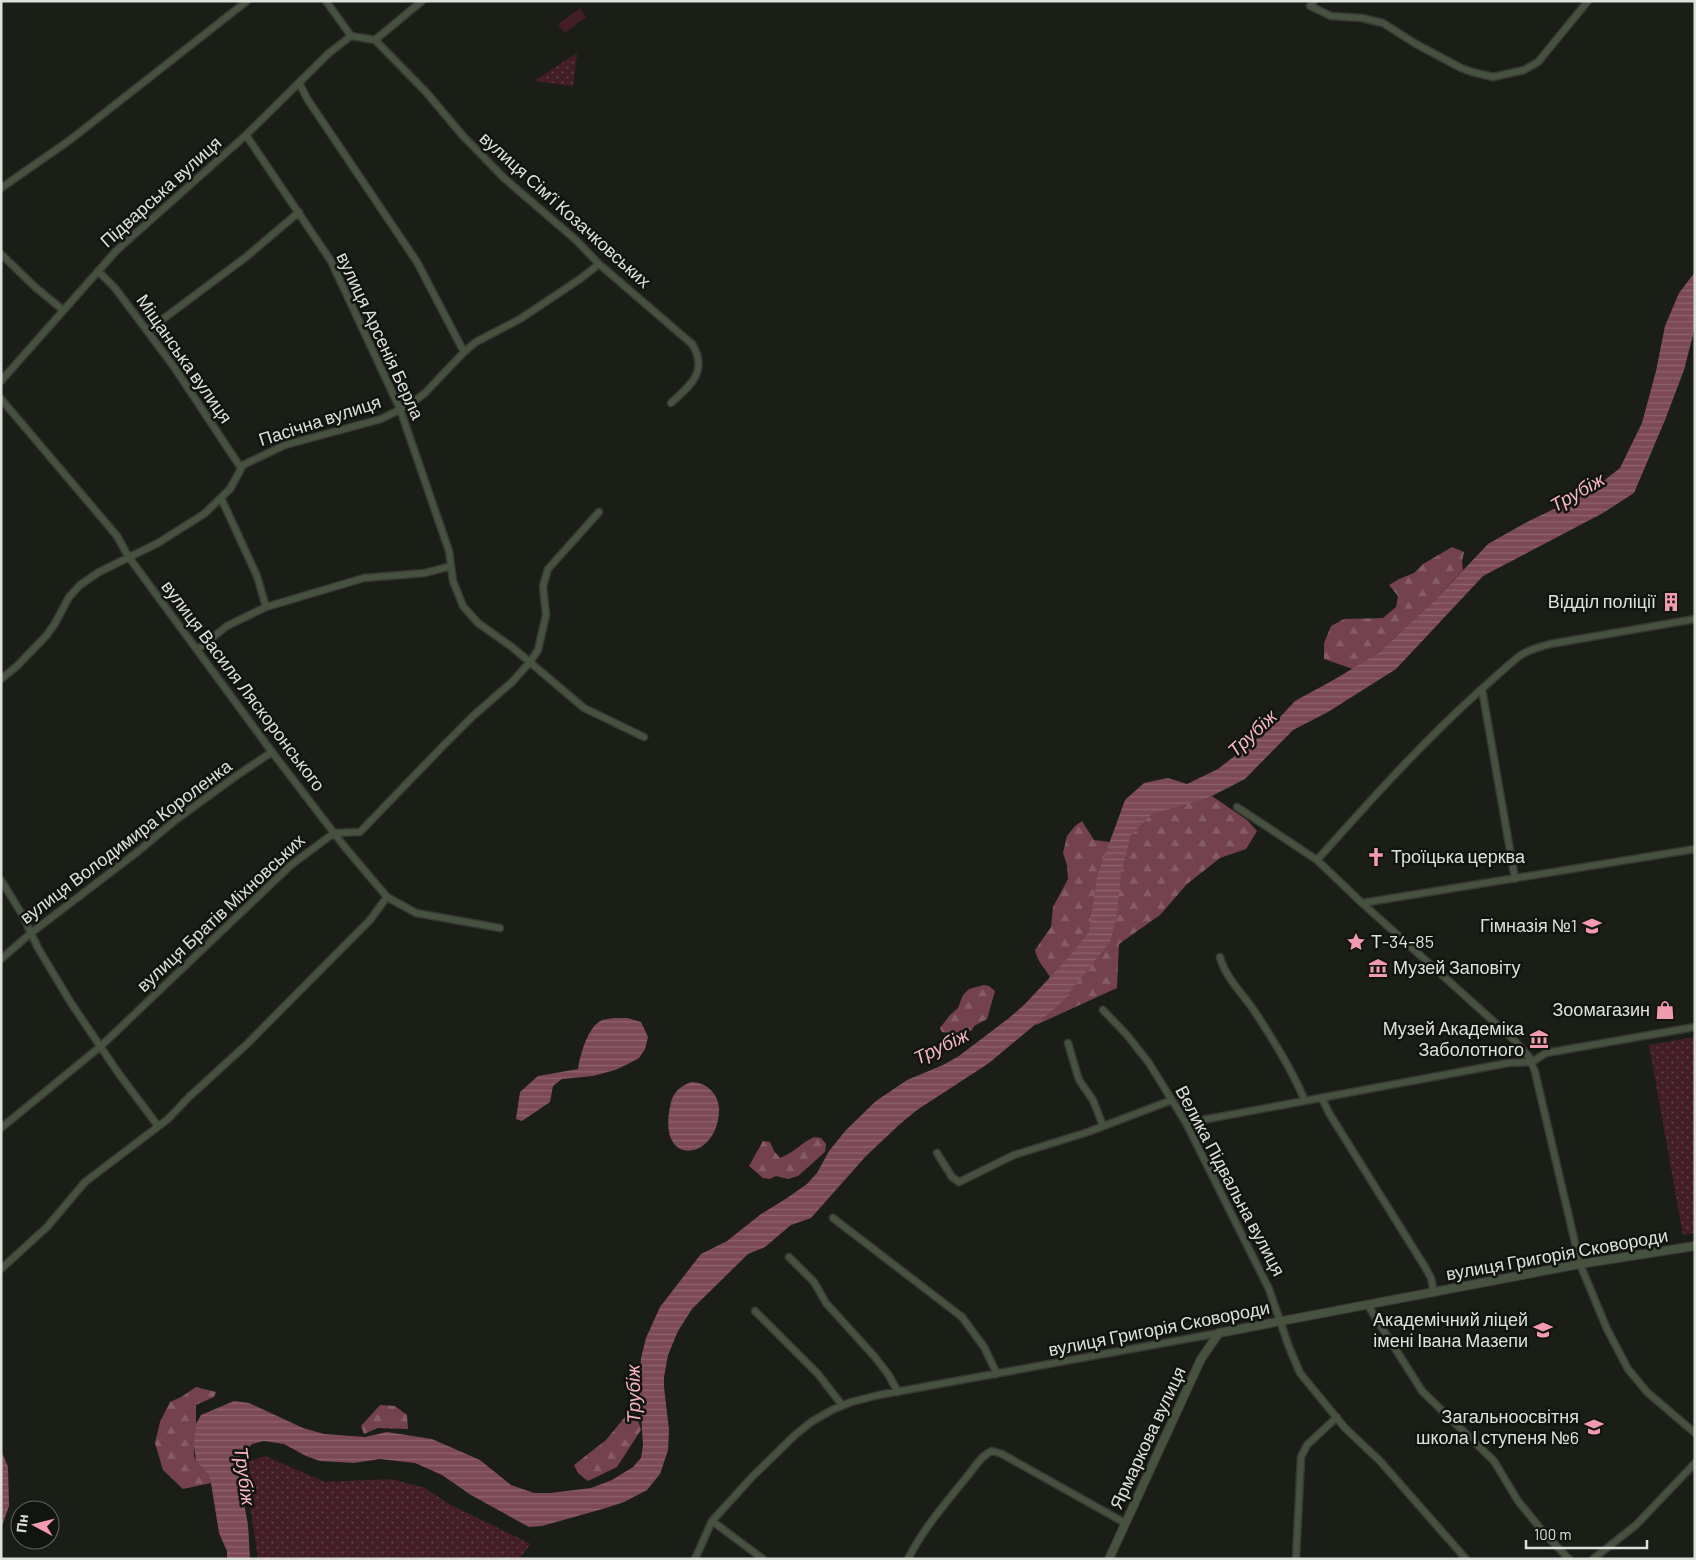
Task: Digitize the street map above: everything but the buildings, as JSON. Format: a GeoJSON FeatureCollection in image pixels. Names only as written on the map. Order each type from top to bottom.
{"type":"FeatureCollection","features":[{"type":"Feature","properties":{"kind":"street"},"geometry":{"type":"LineString","coordinates":[[1,188],[70,140],[247,1]]}},
{"type":"Feature","properties":{"kind":"street"},"geometry":{"type":"LineString","coordinates":[[326,1],[351,36],[375,40],[422,1]]}},
{"type":"Feature","properties":{"kind":"street"},"geometry":{"type":"LineString","coordinates":[[1314,1],[1310,6],[1325,14],[1337,18],[1362,18],[1383,23],[1466,70],[1494,77],[1524,70],[1538,62],[1588,1]]}},
{"type":"Feature","properties":{"kind":"street","name":"Підварська вулиця"},"geometry":{"type":"LineString","coordinates":[[1,381],[127,241],[246,135],[336,48],[351,36]]}},
{"type":"Feature","properties":{"kind":"street","name":"вулиця Сімʼї Козачковських"},"geometry":{"type":"LineString","coordinates":[[375,40],[426,92],[481,155],[515,188],[576,240],[599,264],[696,349],[700,363],[698,373],[689,386],[671,403]]}},
{"type":"Feature","properties":{"kind":"street"},"geometry":{"type":"LineString","coordinates":[[299,83],[308,100],[417,262],[464,352]]}},
{"type":"Feature","properties":{"kind":"street","name":"вулиця Арсенія Берла"},"geometry":{"type":"LineString","coordinates":[[246,135],[331,261],[400,409],[449,551],[456,590],[467,611],[478,623],[508,643],[584,708],[644,737]]}},
{"type":"Feature","properties":{"kind":"street"},"geometry":{"type":"LineString","coordinates":[[147,331],[246,257],[299,212]]}},
{"type":"Feature","properties":{"kind":"street"},"geometry":{"type":"LineString","coordinates":[[1,254],[35,287],[63,310]]}},
{"type":"Feature","properties":{"kind":"street","name":"Пасічна вулиця"},"geometry":{"type":"LineString","coordinates":[[1,679],[17,666],[46,636],[75,590],[98,572],[176,533],[204,514],[234,484],[243,465],[254,458],[285,445],[382,419],[400,409],[425,393],[464,352],[484,337],[520,320],[599,264]]}},
{"type":"Feature","properties":{"kind":"street","name":"Міщанська вулиця"},"geometry":{"type":"LineString","coordinates":[[98,271],[115,288],[182,379],[241,468]]}},
{"type":"Feature","properties":{"kind":"street","name":"вулиця Василя Ляскоронського"},"geometry":{"type":"LineString","coordinates":[[1,399],[117,536],[128,556],[272,752],[334,833],[388,897],[416,913],[500,928]]}},
{"type":"Feature","properties":{"kind":"street"},"geometry":{"type":"LineString","coordinates":[[222,498],[252,563],[266,607]]}},
{"type":"Feature","properties":{"kind":"street"},"geometry":{"type":"LineString","coordinates":[[334,833],[360,832],[454,735],[512,682],[530,662],[538,650],[546,614],[543,586],[548,569],[599,512]]}},
{"type":"Feature","properties":{"kind":"street"},"geometry":{"type":"LineString","coordinates":[[197,650],[227,626],[266,607],[364,578],[425,573],[451,566]]}},
{"type":"Feature","properties":{"kind":"street"},"geometry":{"type":"LineString","coordinates":[[1317,860],[1437,731],[1522,654],[1538,647],[1695,618]]}},
{"type":"Feature","properties":{"kind":"street"},"geometry":{"type":"LineString","coordinates":[[1482,689],[1515,879]]}},
{"type":"Feature","properties":{"kind":"street","name":"вулиця Володимира Короленка"},"geometry":{"type":"LineString","coordinates":[[1,959],[31,933],[196,805],[272,752]]}},
{"type":"Feature","properties":{"kind":"street"},"geometry":{"type":"LineString","coordinates":[[1237,807],[1317,860],[1528,1054],[1532,1062],[1580,1264],[1611,1337],[1628,1369],[1647,1392],[1695,1433]]}},
{"type":"Feature","properties":{"kind":"street","name":"вулиця Братів Міхновських"},"geometry":{"type":"LineString","coordinates":[[1,1128],[101,1046],[291,865],[334,833]]}},
{"type":"Feature","properties":{"kind":"street"},"geometry":{"type":"LineString","coordinates":[[1362,902],[1695,849]]}},
{"type":"Feature","properties":{"kind":"street"},"geometry":{"type":"LineString","coordinates":[[1,880],[71,1003],[158,1126]]}},
{"type":"Feature","properties":{"kind":"street"},"geometry":{"type":"LineString","coordinates":[[1,1269],[42,1233],[85,1182],[158,1126],[252,1040],[366,924],[388,897]]}},
{"type":"Feature","properties":{"kind":"street"},"geometry":{"type":"LineString","coordinates":[[1220,957],[1224,969],[1264,1026],[1306,1101]]}},
{"type":"Feature","properties":{"kind":"street","name":"Велика Підвальна вулиця"},"geometry":{"type":"LineString","coordinates":[[1103,1010],[1139,1050],[1186,1123],[1269,1289],[1291,1353],[1300,1373],[1345,1428],[1380,1461],[1466,1559]]}},
{"type":"Feature","properties":{"kind":"street"},"geometry":{"type":"LineString","coordinates":[[1186,1123],[1508,1063],[1532,1062],[1546,1053],[1695,1027]]}},
{"type":"Feature","properties":{"kind":"street"},"geometry":{"type":"LineString","coordinates":[[1068,1043],[1079,1080],[1093,1100],[1103,1126]]}},
{"type":"Feature","properties":{"kind":"street"},"geometry":{"type":"LineString","coordinates":[[1322,1098],[1328,1113],[1425,1267],[1434,1293]]}},
{"type":"Feature","properties":{"kind":"street"},"geometry":{"type":"LineString","coordinates":[[937,1153],[952,1177],[959,1182],[1014,1155],[1103,1126],[1172,1100]]}},
{"type":"Feature","properties":{"kind":"street"},"geometry":{"type":"LineString","coordinates":[[833,1218],[966,1321],[984,1347],[997,1374]]}},
{"type":"Feature","properties":{"kind":"street","name":"вулиця Григорія Сковороди"},"geometry":{"type":"LineString","coordinates":[[695,1559],[712,1521],[752,1477],[795,1435],[816,1419],[842,1405],[898,1392],[1434,1293],[1580,1264],[1695,1246]]}},
{"type":"Feature","properties":{"kind":"street"},"geometry":{"type":"LineString","coordinates":[[789,1257],[814,1282],[826,1304],[874,1356],[888,1374],[898,1392]]}},
{"type":"Feature","properties":{"kind":"street"},"geometry":{"type":"LineString","coordinates":[[1367,1304],[1422,1390],[1494,1461],[1518,1501],[1545,1534],[1569,1559]]}},
{"type":"Feature","properties":{"kind":"street"},"geometry":{"type":"LineString","coordinates":[[756,1311],[818,1374],[834,1392],[842,1405]]}},
{"type":"Feature","properties":{"kind":"street","name":"Ярмаркова вулиця"},"geometry":{"type":"LineString","coordinates":[[1109,1559],[1201,1359],[1219,1333]]}},
{"type":"Feature","properties":{"kind":"street"},"geometry":{"type":"LineString","coordinates":[[1296,1559],[1301,1457],[1308,1445],[1337,1417]]}},
{"type":"Feature","properties":{"kind":"street"},"geometry":{"type":"LineString","coordinates":[[908,1559],[926,1529],[943,1506],[981,1459],[992,1451],[1010,1458],[1125,1523]]}},
{"type":"Feature","properties":{"kind":"street"},"geometry":{"type":"LineString","coordinates":[[1593,1559],[1636,1525],[1695,1463]]}},
{"type":"Feature","properties":{"kind":"street"},"geometry":{"type":"LineString","coordinates":[[712,1521],[763,1559]]}},
{"type":"Feature","properties":{"kind":"shaded area"},"geometry":{"type":"Polygon","coordinates":[[[580,8],[586,17],[565,33],[558,24],[580,8]]]}},
{"type":"Feature","properties":{"kind":"shaded area"},"geometry":{"type":"Polygon","coordinates":[[[577,53],[573,86],[534,81],[577,53]]]}},
{"type":"Feature","properties":{"kind":"shaded area"},"geometry":{"type":"Polygon","coordinates":[[[1695,272],[1695,327],[1684,370],[1634,493],[1603,513],[1483,576],[1396,669],[1328,712],[1293,730],[1245,779],[1206,799],[1152,814],[1131,835],[1121,873],[1117,915],[1110,942],[1061,1003],[989,1063],[917,1110],[900,1124],[866,1156],[811,1218],[791,1225],[765,1247],[748,1254],[692,1309],[678,1331],[668,1355],[664,1387],[669,1430],[668,1450],[660,1474],[647,1490],[624,1502],[606,1508],[542,1526],[529,1527],[471,1495],[442,1475],[415,1463],[380,1459],[354,1463],[320,1461],[284,1444],[264,1441],[252,1444],[240,1456],[237,1464],[248,1525],[250,1559],[227,1559],[227,1551],[219,1533],[211,1483],[207,1473],[196,1461],[194,1444],[196,1424],[201,1415],[234,1401],[249,1403],[303,1428],[324,1434],[365,1437],[387,1432],[432,1439],[480,1460],[511,1485],[534,1493],[591,1488],[612,1480],[633,1467],[641,1458],[643,1445],[639,1384],[641,1358],[646,1338],[660,1307],[701,1254],[727,1241],[761,1214],[807,1184],[817,1173],[829,1151],[846,1130],[876,1101],[907,1080],[959,1056],[1025,1004],[1069,957],[1089,932],[1097,877],[1125,800],[1144,783],[1168,778],[1187,784],[1218,769],[1267,731],[1295,701],[1378,653],[1436,599],[1488,544],[1527,522],[1591,491],[1620,468],[1642,423],[1656,371],[1665,326],[1679,293],[1695,272]]]}},
{"type":"Feature","properties":{"kind":"shaded area"},"geometry":{"type":"Polygon","coordinates":[[[627,1018],[641,1022],[648,1037],[645,1049],[639,1058],[615,1070],[593,1076],[562,1079],[553,1086],[550,1102],[522,1121],[516,1119],[520,1092],[538,1076],[578,1069],[583,1049],[593,1028],[602,1020],[627,1018]]]}},
{"type":"Feature","properties":{"kind":"shaded area"},"geometry":{"type":"Polygon","coordinates":[[[1695,1037],[1695,1233],[1683,1235],[1649,1045],[1695,1037]]]}},
{"type":"Feature","properties":{"kind":"shaded area"},"geometry":{"type":"Polygon","coordinates":[[[691,1082],[702,1084],[710,1089],[714,1093],[719,1108],[717,1125],[710,1139],[701,1147],[690,1151],[680,1149],[672,1141],[668,1127],[672,1098],[679,1089],[691,1082]]]}},
{"type":"Feature","properties":{"kind":"shaded area"},"geometry":{"type":"Polygon","coordinates":[[[1,1450],[8,1467],[9,1506],[1,1529],[1,1450]]]}},
{"type":"Feature","properties":{"kind":"shaded area"},"geometry":{"type":"Polygon","coordinates":[[[265,1456],[325,1482],[390,1479],[423,1487],[451,1505],[531,1544],[518,1559],[258,1559],[244,1463],[265,1456]]]}},
{"type":"Feature","properties":{"kind":"green space"},"geometry":{"type":"Polygon","coordinates":[[[1452,547],[1464,552],[1463,570],[1436,599],[1378,653],[1353,669],[1324,659],[1324,643],[1331,626],[1344,619],[1383,618],[1396,607],[1398,596],[1389,585],[1414,573],[1423,564],[1452,547]]]}},
{"type":"Feature","properties":{"kind":"green space"},"geometry":{"type":"Polygon","coordinates":[[[1212,796],[1247,820],[1257,831],[1246,849],[1220,858],[1187,884],[1160,915],[1119,944],[1117,988],[1036,1025],[1050,977],[1039,961],[1035,950],[1051,927],[1053,907],[1068,879],[1067,865],[1063,853],[1067,836],[1082,821],[1094,840],[1110,842],[1131,835],[1152,813],[1212,796]]]}},
{"type":"Feature","properties":{"kind":"green space"},"geometry":{"type":"Polygon","coordinates":[[[984,985],[989,986],[995,991],[987,1019],[974,1026],[972,1030],[957,1033],[942,1032],[940,1028],[958,1008],[963,995],[969,989],[984,985]]]}},
{"type":"Feature","properties":{"kind":"green space"},"geometry":{"type":"Polygon","coordinates":[[[814,1137],[821,1138],[826,1144],[825,1152],[798,1176],[788,1179],[776,1176],[770,1179],[763,1178],[749,1166],[763,1141],[770,1142],[780,1158],[814,1137]]]}},
{"type":"Feature","properties":{"kind":"green space"},"geometry":{"type":"Polygon","coordinates":[[[196,1387],[216,1392],[214,1397],[196,1405],[194,1456],[207,1473],[211,1483],[183,1489],[163,1470],[155,1443],[160,1422],[170,1402],[196,1387]]]}},
{"type":"Feature","properties":{"kind":"green space"},"geometry":{"type":"Polygon","coordinates":[[[380,1405],[395,1406],[407,1415],[408,1429],[378,1428],[364,1434],[361,1426],[380,1405]]]}},
{"type":"Feature","properties":{"kind":"green space"},"geometry":{"type":"Polygon","coordinates":[[[633,1416],[638,1420],[641,1430],[617,1467],[588,1481],[578,1473],[574,1465],[606,1440],[625,1417],[633,1416]]]}},
{"type":"Feature","properties":{"kind":"place","name":"Відділ поліції"},"geometry":{"type":"Point","coordinates":[1671,602]}},
{"type":"Feature","properties":{"kind":"place","name":"Троїцька церква"},"geometry":{"type":"Point","coordinates":[1376,857]}},
{"type":"Feature","properties":{"kind":"place","name":"Гімназія №1"},"geometry":{"type":"Point","coordinates":[1592,926]}},
{"type":"Feature","properties":{"kind":"place","name":"Т-34-85"},"geometry":{"type":"Point","coordinates":[1356,942]}},
{"type":"Feature","properties":{"kind":"place","name":"Музей Заповіту"},"geometry":{"type":"Point","coordinates":[1378,968]}},
{"type":"Feature","properties":{"kind":"place","name":"Зоомагазин"},"geometry":{"type":"Point","coordinates":[1665,1010]}},
{"type":"Feature","properties":{"kind":"place","name":"Музей Академіка Заболотного"},"geometry":{"type":"Point","coordinates":[1539,1039]}},
{"type":"Feature","properties":{"kind":"place","name":"Академічний ліцей імені Івана Мазепи"},"geometry":{"type":"Point","coordinates":[1543,1330]}},
{"type":"Feature","properties":{"kind":"place","name":"Загальноосвітня школа І ступеня №6"},"geometry":{"type":"Point","coordinates":[1594,1427]}},
{"type":"Feature","properties":{"kind":"water label","name":"Трубіж"},"geometry":{"type":"Point","coordinates":[1577,492]}},
{"type":"Feature","properties":{"kind":"water label","name":"Трубіж"},"geometry":{"type":"Point","coordinates":[1252,733]}},
{"type":"Feature","properties":{"kind":"water label","name":"Трубіж"},"geometry":{"type":"Point","coordinates":[941,1046]}},
{"type":"Feature","properties":{"kind":"water label","name":"Трубіж"},"geometry":{"type":"Point","coordinates":[633,1394]}},
{"type":"Feature","properties":{"kind":"water label","name":"Трубіж"},"geometry":{"type":"Point","coordinates":[245,1476]}}]}
